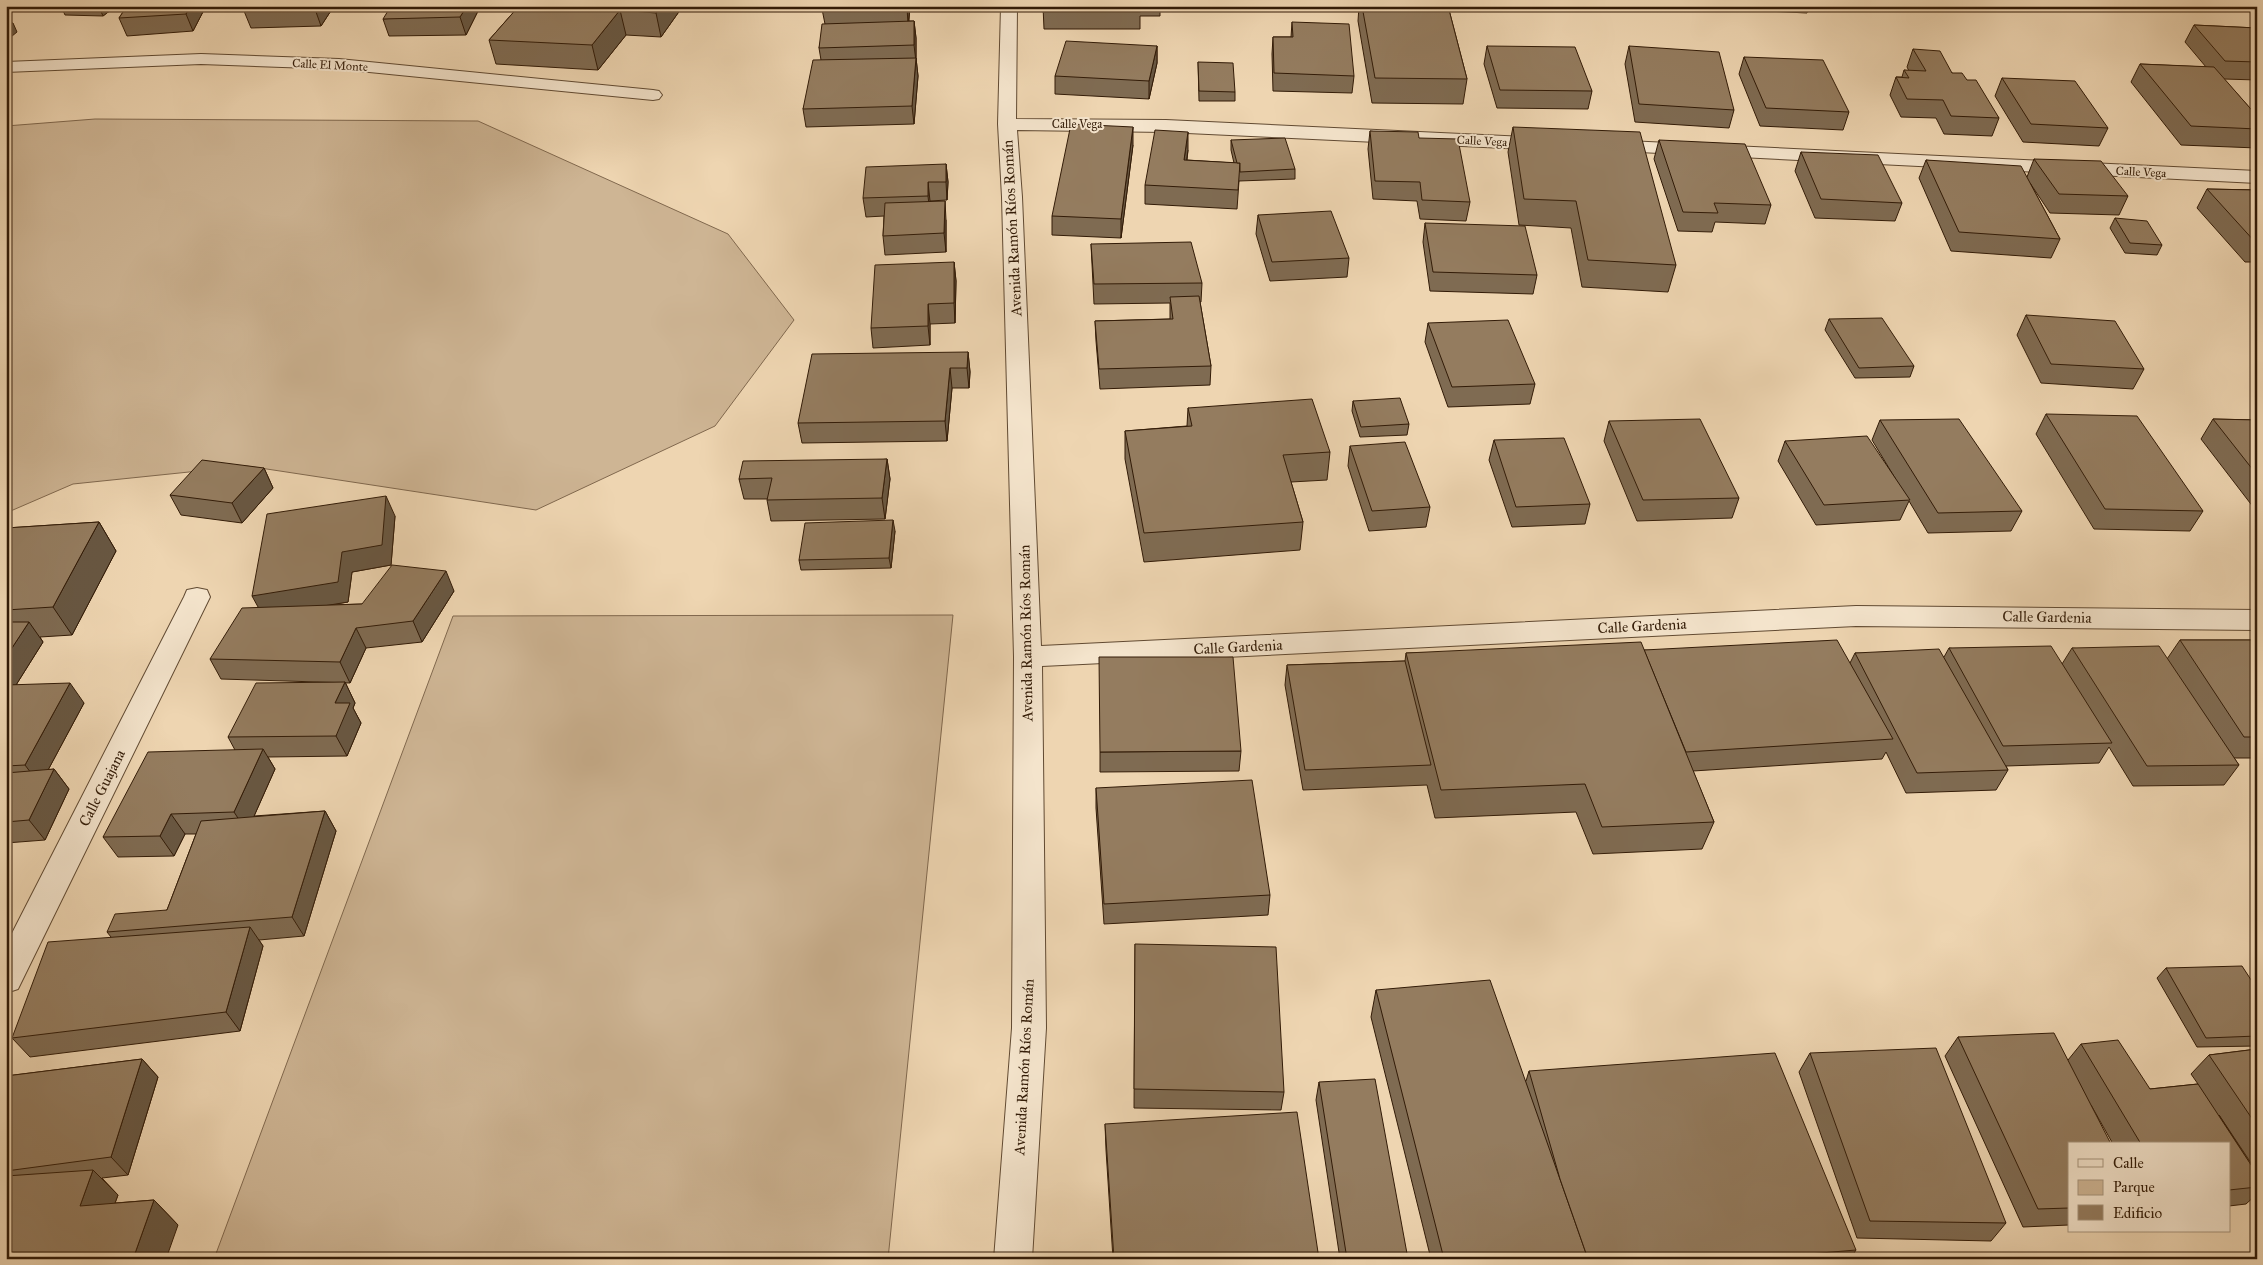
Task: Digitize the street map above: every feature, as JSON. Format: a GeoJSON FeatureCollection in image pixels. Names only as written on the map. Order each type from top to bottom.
{"type":"FeatureCollection","features":[{"type":"Feature","properties":{"kind":"street","name":"Avenida Ramón Ríos Román"},"geometry":{"type":"LineString","coordinates":[[1008,6],[1006,124],[1012,197],[1028,657],[1029,1028],[1013,1259]]}},
{"type":"Feature","properties":{"kind":"street","name":"Calle El Monte"},"geometry":{"type":"LineString","coordinates":[[6,67],[201,59],[319,63],[653,95]]}},
{"type":"Feature","properties":{"kind":"street","name":"Calle Vega"},"geometry":{"type":"LineString","coordinates":[[1006,124],[1166,126],[1571,145]]}},
{"type":"Feature","properties":{"kind":"street","name":"Calle Vega"},"geometry":{"type":"LineString","coordinates":[[1591,146],[2257,177]]}},
{"type":"Feature","properties":{"kind":"street","name":"Calle Guajana"},"geometry":{"type":"LineString","coordinates":[[6,979],[197,597]]}},
{"type":"Feature","properties":{"kind":"street","name":"Calle Gardenia"},"geometry":{"type":"LineString","coordinates":[[1028,657],[1856,616],[2257,620]]}},
{"type":"Feature","properties":{"kind":"green space"},"geometry":{"type":"Polygon","coordinates":[[[95,119],[478,121],[728,234],[794,320],[715,426],[536,510],[247,466],[73,484],[6,513],[6,126],[95,119]]]}},
{"type":"Feature","properties":{"kind":"green space"},"geometry":{"type":"Polygon","coordinates":[[[953,615],[888,1259],[214,1259],[453,616],[953,615]]]}},
{"type":"Feature","properties":{"kind":"building"},"geometry":{"type":"Polygon","coordinates":[[[127,6],[190,6],[186,14],[119,18],[127,6]]]}},
{"type":"Feature","properties":{"kind":"building"},"geometry":{"type":"Polygon","coordinates":[[[247,6],[316,6],[315,9],[244,11],[247,6]]]}},
{"type":"Feature","properties":{"kind":"building"},"geometry":{"type":"Polygon","coordinates":[[[391,6],[467,6],[460,17],[383,19],[391,6]]]}},
{"type":"Feature","properties":{"kind":"building"},"geometry":{"type":"Polygon","coordinates":[[[519,6],[660,6],[656,13],[620,10],[592,45],[489,40],[519,6]]]}},
{"type":"Feature","properties":{"kind":"building"},"geometry":{"type":"Polygon","coordinates":[[[823,6],[907,6],[907,7],[822,9],[823,6]]]}},
{"type":"Feature","properties":{"kind":"building"},"geometry":{"type":"Polygon","coordinates":[[[1043,6],[1140,6],[1140,12],[1043,12],[1043,6]]]}},
{"type":"Feature","properties":{"kind":"building"},"geometry":{"type":"Polygon","coordinates":[[[1362,6],[1448,6],[1467,79],[1375,78],[1362,6]]]}},
{"type":"Feature","properties":{"kind":"building"},"geometry":{"type":"Polygon","coordinates":[[[914,21],[914,45],[819,48],[822,24],[914,21]]]}},
{"type":"Feature","properties":{"kind":"building"},"geometry":{"type":"Polygon","coordinates":[[[1292,22],[1349,24],[1354,76],[1274,73],[1273,37],[1293,37],[1292,22]]]}},
{"type":"Feature","properties":{"kind":"building"},"geometry":{"type":"Polygon","coordinates":[[[6,23],[13,23],[6,28],[6,23]]]}},
{"type":"Feature","properties":{"kind":"building"},"geometry":{"type":"Polygon","coordinates":[[[2194,25],[2257,28],[2257,62],[2225,61],[2194,25]]]}},
{"type":"Feature","properties":{"kind":"building"},"geometry":{"type":"Polygon","coordinates":[[[1066,41],[1157,46],[1149,81],[1055,76],[1066,41]]]}},
{"type":"Feature","properties":{"kind":"building"},"geometry":{"type":"Polygon","coordinates":[[[1487,46],[1575,47],[1592,91],[1500,90],[1487,46]]]}},
{"type":"Feature","properties":{"kind":"building"},"geometry":{"type":"Polygon","coordinates":[[[1629,46],[1719,52],[1734,110],[1639,104],[1629,46]]]}},
{"type":"Feature","properties":{"kind":"building"},"geometry":{"type":"Polygon","coordinates":[[[1913,49],[1940,51],[1952,73],[1962,73],[1967,80],[1976,80],[1999,118],[1951,116],[1943,100],[1907,99],[1896,77],[1909,78],[1904,70],[1926,71],[1913,49]]]}},
{"type":"Feature","properties":{"kind":"building"},"geometry":{"type":"Polygon","coordinates":[[[1744,57],[1823,60],[1849,112],[1766,108],[1744,57]]]}},
{"type":"Feature","properties":{"kind":"building"},"geometry":{"type":"Polygon","coordinates":[[[916,58],[912,106],[803,109],[813,60],[916,58]]]}},
{"type":"Feature","properties":{"kind":"building"},"geometry":{"type":"Polygon","coordinates":[[[1198,62],[1233,63],[1235,92],[1199,91],[1198,62]]]}},
{"type":"Feature","properties":{"kind":"building"},"geometry":{"type":"Polygon","coordinates":[[[2140,64],[2214,67],[2257,116],[2257,129],[2191,126],[2140,64]]]}},
{"type":"Feature","properties":{"kind":"building"},"geometry":{"type":"Polygon","coordinates":[[[2002,78],[2075,81],[2108,128],[2031,124],[2002,78]]]}},
{"type":"Feature","properties":{"kind":"building"},"geometry":{"type":"Polygon","coordinates":[[[1071,124],[1133,127],[1121,219],[1052,216],[1071,124]]]}},
{"type":"Feature","properties":{"kind":"building"},"geometry":{"type":"Polygon","coordinates":[[[1513,127],[1640,132],[1676,265],[1588,260],[1576,201],[1524,199],[1513,127]]]}},
{"type":"Feature","properties":{"kind":"building"},"geometry":{"type":"Polygon","coordinates":[[[1155,130],[1188,132],[1184,160],[1240,163],[1238,190],[1145,185],[1155,130]]]}},
{"type":"Feature","properties":{"kind":"building"},"geometry":{"type":"Polygon","coordinates":[[[1370,131],[1418,132],[1419,138],[1458,139],[1470,202],[1422,200],[1420,182],[1375,181],[1370,131]]]}},
{"type":"Feature","properties":{"kind":"building"},"geometry":{"type":"Polygon","coordinates":[[[1285,138],[1295,169],[1240,172],[1240,163],[1237,163],[1231,140],[1285,138]]]}},
{"type":"Feature","properties":{"kind":"building"},"geometry":{"type":"Polygon","coordinates":[[[1659,140],[1745,144],[1771,205],[1714,203],[1718,213],[1683,212],[1659,140]]]}},
{"type":"Feature","properties":{"kind":"building"},"geometry":{"type":"Polygon","coordinates":[[[1801,152],[1878,155],[1902,203],[1821,199],[1801,152]]]}},
{"type":"Feature","properties":{"kind":"building"},"geometry":{"type":"Polygon","coordinates":[[[2034,159],[2101,161],[2128,196],[2059,194],[2034,159]]]}},
{"type":"Feature","properties":{"kind":"building"},"geometry":{"type":"Polygon","coordinates":[[[1926,160],[2021,166],[2060,239],[1959,232],[1926,160]]]}},
{"type":"Feature","properties":{"kind":"building"},"geometry":{"type":"Polygon","coordinates":[[[946,164],[946,182],[928,182],[928,196],[863,198],[866,167],[946,164]]]}},
{"type":"Feature","properties":{"kind":"building"},"geometry":{"type":"Polygon","coordinates":[[[2207,189],[2257,190],[2257,243],[2256,243],[2207,189]]]}},
{"type":"Feature","properties":{"kind":"building"},"geometry":{"type":"Polygon","coordinates":[[[945,201],[944,233],[883,236],[885,203],[945,201]]]}},
{"type":"Feature","properties":{"kind":"building"},"geometry":{"type":"Polygon","coordinates":[[[1331,211],[1349,258],[1272,262],[1258,215],[1331,211]]]}},
{"type":"Feature","properties":{"kind":"building"},"geometry":{"type":"Polygon","coordinates":[[[2115,218],[2147,221],[2162,245],[2130,243],[2115,218]]]}},
{"type":"Feature","properties":{"kind":"building"},"geometry":{"type":"Polygon","coordinates":[[[1425,223],[1525,226],[1537,275],[1433,272],[1425,223]]]}},
{"type":"Feature","properties":{"kind":"building"},"geometry":{"type":"Polygon","coordinates":[[[1191,242],[1202,283],[1094,284],[1091,244],[1191,242]]]}},
{"type":"Feature","properties":{"kind":"building"},"geometry":{"type":"Polygon","coordinates":[[[954,262],[954,303],[928,304],[928,326],[871,328],[875,265],[954,262]]]}},
{"type":"Feature","properties":{"kind":"building"},"geometry":{"type":"Polygon","coordinates":[[[1199,296],[1211,366],[1099,369],[1095,321],[1173,319],[1170,297],[1199,296]]]}},
{"type":"Feature","properties":{"kind":"building"},"geometry":{"type":"Polygon","coordinates":[[[2026,315],[2115,321],[2144,369],[2051,364],[2026,315]]]}},
{"type":"Feature","properties":{"kind":"building"},"geometry":{"type":"Polygon","coordinates":[[[1882,318],[1914,366],[1859,368],[1829,319],[1882,318]]]}},
{"type":"Feature","properties":{"kind":"building"},"geometry":{"type":"Polygon","coordinates":[[[1508,320],[1535,384],[1452,387],[1428,323],[1508,320]]]}},
{"type":"Feature","properties":{"kind":"building"},"geometry":{"type":"Polygon","coordinates":[[[968,352],[967,368],[950,368],[945,421],[798,423],[812,354],[968,352]]]}},
{"type":"Feature","properties":{"kind":"building"},"geometry":{"type":"Polygon","coordinates":[[[1400,398],[1409,424],[1361,427],[1353,401],[1400,398]]]}},
{"type":"Feature","properties":{"kind":"building"},"geometry":{"type":"Polygon","coordinates":[[[1312,399],[1330,452],[1283,455],[1303,522],[1144,533],[1125,431],[1192,426],[1188,408],[1312,399]]]}},
{"type":"Feature","properties":{"kind":"building"},"geometry":{"type":"Polygon","coordinates":[[[2046,414],[2137,416],[2203,511],[2105,509],[2046,414]]]}},
{"type":"Feature","properties":{"kind":"building"},"geometry":{"type":"Polygon","coordinates":[[[1700,419],[1739,498],[1643,500],[1609,421],[1700,419]]]}},
{"type":"Feature","properties":{"kind":"building"},"geometry":{"type":"Polygon","coordinates":[[[1959,419],[2022,511],[1938,513],[1880,420],[1959,419]]]}},
{"type":"Feature","properties":{"kind":"building"},"geometry":{"type":"Polygon","coordinates":[[[2213,419],[2257,420],[2257,475],[2213,419]]]}},
{"type":"Feature","properties":{"kind":"building"},"geometry":{"type":"Polygon","coordinates":[[[1867,436],[1910,500],[1824,505],[1785,441],[1867,436]]]}},
{"type":"Feature","properties":{"kind":"building"},"geometry":{"type":"Polygon","coordinates":[[[1564,438],[1590,504],[1516,507],[1494,440],[1564,438]]]}},
{"type":"Feature","properties":{"kind":"building"},"geometry":{"type":"Polygon","coordinates":[[[1405,442],[1430,507],[1372,511],[1350,446],[1405,442]]]}},
{"type":"Feature","properties":{"kind":"building"},"geometry":{"type":"Polygon","coordinates":[[[887,459],[882,498],[767,500],[772,478],[739,479],[743,461],[887,459]]]}},
{"type":"Feature","properties":{"kind":"building"},"geometry":{"type":"Polygon","coordinates":[[[202,460],[264,468],[232,503],[170,495],[202,460]]]}},
{"type":"Feature","properties":{"kind":"building"},"geometry":{"type":"Polygon","coordinates":[[[386,496],[382,545],[342,552],[338,582],[252,596],[267,514],[386,496]]]}},
{"type":"Feature","properties":{"kind":"building"},"geometry":{"type":"Polygon","coordinates":[[[893,520],[889,558],[799,560],[805,523],[893,520]]]}},
{"type":"Feature","properties":{"kind":"building"},"geometry":{"type":"Polygon","coordinates":[[[99,522],[53,607],[6,610],[6,528],[99,522]]]}},
{"type":"Feature","properties":{"kind":"building"},"geometry":{"type":"Polygon","coordinates":[[[392,565],[446,571],[413,621],[356,628],[340,662],[210,659],[242,608],[362,604],[392,565]]]}},
{"type":"Feature","properties":{"kind":"building"},"geometry":{"type":"Polygon","coordinates":[[[6,622],[29,622],[6,657],[6,622]]]}},
{"type":"Feature","properties":{"kind":"building"},"geometry":{"type":"Polygon","coordinates":[[[1837,640],[1893,739],[1686,752],[1644,650],[1837,640]]]}},
{"type":"Feature","properties":{"kind":"building"},"geometry":{"type":"Polygon","coordinates":[[[2180,640],[2257,640],[2257,737],[2244,737],[2180,640]]]}},
{"type":"Feature","properties":{"kind":"building"},"geometry":{"type":"Polygon","coordinates":[[[1641,642],[1714,822],[1602,827],[1585,784],[1441,790],[1406,653],[1641,642]]]}},
{"type":"Feature","properties":{"kind":"building"},"geometry":{"type":"Polygon","coordinates":[[[2051,646],[2112,743],[2003,746],[1949,648],[2051,646]]]}},
{"type":"Feature","properties":{"kind":"building"},"geometry":{"type":"Polygon","coordinates":[[[2159,646],[2239,765],[2147,766],[2072,648],[2159,646]]]}},
{"type":"Feature","properties":{"kind":"building"},"geometry":{"type":"Polygon","coordinates":[[[1939,649],[2008,770],[1917,773],[1855,653],[1939,649]]]}},
{"type":"Feature","properties":{"kind":"building"},"geometry":{"type":"Polygon","coordinates":[[[1099,657],[1233,657],[1241,751],[1100,752],[1099,657]]]}},
{"type":"Feature","properties":{"kind":"building"},"geometry":{"type":"Polygon","coordinates":[[[1405,661],[1431,765],[1305,770],[1287,665],[1405,661]]]}},
{"type":"Feature","properties":{"kind":"building"},"geometry":{"type":"Polygon","coordinates":[[[345,682],[335,703],[350,703],[336,736],[228,737],[256,683],[345,682]]]}},
{"type":"Feature","properties":{"kind":"building"},"geometry":{"type":"Polygon","coordinates":[[[70,683],[25,765],[6,766],[6,685],[70,683]]]}},
{"type":"Feature","properties":{"kind":"building"},"geometry":{"type":"Polygon","coordinates":[[[263,749],[234,812],[171,814],[160,836],[103,837],[148,752],[263,749]]]}},
{"type":"Feature","properties":{"kind":"building"},"geometry":{"type":"Polygon","coordinates":[[[54,769],[29,820],[6,822],[6,773],[54,769]]]}},
{"type":"Feature","properties":{"kind":"building"},"geometry":{"type":"Polygon","coordinates":[[[1252,780],[1270,895],[1104,904],[1096,788],[1252,780]]]}},
{"type":"Feature","properties":{"kind":"building"},"geometry":{"type":"Polygon","coordinates":[[[325,811],[292,917],[107,932],[115,914],[167,910],[201,821],[325,811]]]}},
{"type":"Feature","properties":{"kind":"building"},"geometry":{"type":"Polygon","coordinates":[[[250,927],[226,1012],[12,1038],[48,942],[250,927]]]}},
{"type":"Feature","properties":{"kind":"building"},"geometry":{"type":"Polygon","coordinates":[[[1135,944],[1276,947],[1284,1092],[1134,1089],[1135,944]]]}},
{"type":"Feature","properties":{"kind":"building"},"geometry":{"type":"Polygon","coordinates":[[[2242,966],[2257,989],[2257,1036],[2206,1038],[2166,968],[2242,966]]]}},
{"type":"Feature","properties":{"kind":"building"},"geometry":{"type":"Polygon","coordinates":[[[1490,980],[1588,1259],[1444,1259],[1376,990],[1490,980]]]}},
{"type":"Feature","properties":{"kind":"building"},"geometry":{"type":"Polygon","coordinates":[[[2054,1033],[2110,1142],[2068,1142],[2068,1208],[2038,1209],[1958,1037],[2054,1033]]]}},
{"type":"Feature","properties":{"kind":"building"},"geometry":{"type":"Polygon","coordinates":[[[2118,1040],[2150,1089],[2198,1084],[2257,1174],[2257,1187],[2230,1190],[2230,1142],[2140,1142],[2081,1044],[2118,1040]]]}},
{"type":"Feature","properties":{"kind":"building"},"geometry":{"type":"Polygon","coordinates":[[[1936,1048],[2006,1223],[1870,1221],[1810,1053],[1936,1048]]]}},
{"type":"Feature","properties":{"kind":"building"},"geometry":{"type":"Polygon","coordinates":[[[2257,1049],[2257,1126],[2209,1055],[2257,1049]]]}},
{"type":"Feature","properties":{"kind":"building"},"geometry":{"type":"Polygon","coordinates":[[[1775,1053],[1856,1250],[1750,1259],[1588,1259],[1560,1179],[1529,1071],[1775,1053]]]}},
{"type":"Feature","properties":{"kind":"building"},"geometry":{"type":"Polygon","coordinates":[[[142,1059],[111,1157],[6,1171],[6,1076],[142,1059]]]}},
{"type":"Feature","properties":{"kind":"building"},"geometry":{"type":"Polygon","coordinates":[[[1375,1079],[1408,1259],[1347,1259],[1319,1082],[1375,1079]]]}},
{"type":"Feature","properties":{"kind":"building"},"geometry":{"type":"Polygon","coordinates":[[[1297,1112],[1319,1259],[1114,1259],[1105,1124],[1297,1112]]]}},
{"type":"Feature","properties":{"kind":"building"},"geometry":{"type":"Polygon","coordinates":[[[93,1170],[80,1206],[154,1200],[133,1259],[6,1259],[6,1176],[93,1170]]]}}]}
